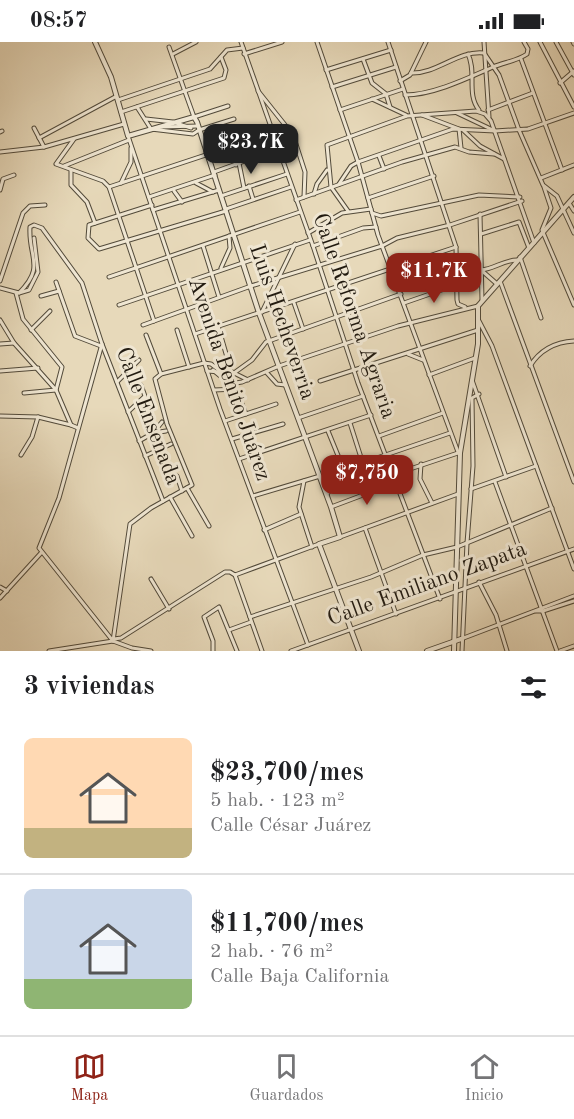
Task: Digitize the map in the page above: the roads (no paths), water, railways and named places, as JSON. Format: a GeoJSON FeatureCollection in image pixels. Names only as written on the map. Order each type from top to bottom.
{"type":"FeatureCollection","features":[{"type":"Feature","properties":{"kind":"street","name":"Avenida Benito Juárez"},"geometry":{"type":"LineString","coordinates":[[95,42],[111,77],[120,112],[204,363],[308,645]]}},
{"type":"Feature","properties":{"kind":"street"},"geometry":{"type":"LineString","coordinates":[[173,54],[195,42]]}},
{"type":"Feature","properties":{"kind":"street","name":"Calle Reforma Agraria"},"geometry":{"type":"LineString","coordinates":[[241,42],[313,246],[353,370],[440,599]]}},
{"type":"Feature","properties":{"kind":"street"},"geometry":{"type":"LineString","coordinates":[[244,54],[282,42]]}},
{"type":"Feature","properties":{"kind":"street"},"geometry":{"type":"LineString","coordinates":[[317,42],[358,162],[382,246],[404,303],[418,350],[459,453]]}},
{"type":"Feature","properties":{"kind":"street"},"geometry":{"type":"LineString","coordinates":[[388,42],[456,247],[458,304],[467,307]]}},
{"type":"Feature","properties":{"kind":"street"},"geometry":{"type":"LineString","coordinates":[[400,81],[411,73],[426,42]]}},
{"type":"Feature","properties":{"kind":"street"},"geometry":{"type":"LineString","coordinates":[[484,42],[489,117],[521,199],[534,243]]}},
{"type":"Feature","properties":{"kind":"street"},"geometry":{"type":"LineString","coordinates":[[405,95],[423,94],[459,79],[471,78],[495,66],[520,59],[527,54],[528,49],[524,42]]}},
{"type":"Feature","properties":{"kind":"street"},"geometry":{"type":"LineString","coordinates":[[540,42],[574,107]]}},
{"type":"Feature","properties":{"kind":"street"},"geometry":{"type":"LineString","coordinates":[[556,42],[573,73],[560,83]]}},
{"type":"Feature","properties":{"kind":"street"},"geometry":{"type":"LineString","coordinates":[[169,46],[194,117]]}},
{"type":"Feature","properties":{"kind":"street"},"geometry":{"type":"LineString","coordinates":[[39,138],[116,99],[210,69],[227,50],[243,48]]}},
{"type":"Feature","properties":{"kind":"street"},"geometry":{"type":"LineString","coordinates":[[326,70],[391,50]]}},
{"type":"Feature","properties":{"kind":"street"},"geometry":{"type":"LineString","coordinates":[[411,73],[430,71],[468,54],[484,53]]}},
{"type":"Feature","properties":{"kind":"street"},"geometry":{"type":"LineString","coordinates":[[484,53],[495,66],[519,130],[541,178],[551,208],[542,229],[574,304]]}},
{"type":"Feature","properties":{"kind":"street"},"geometry":{"type":"LineString","coordinates":[[468,54],[473,64],[471,78],[473,103],[480,112]]}},
{"type":"Feature","properties":{"kind":"street"},"geometry":{"type":"LineString","coordinates":[[120,112],[226,76],[220,56]]}},
{"type":"Feature","properties":{"kind":"street"},"geometry":{"type":"LineString","coordinates":[[363,59],[372,83],[386,94],[390,107]]}},
{"type":"Feature","properties":{"kind":"street"},"geometry":{"type":"LineString","coordinates":[[520,59],[562,170]]}},
{"type":"Feature","properties":{"kind":"street"},"geometry":{"type":"LineString","coordinates":[[332,88],[396,67]]}},
{"type":"Feature","properties":{"kind":"street"},"geometry":{"type":"LineString","coordinates":[[340,110],[403,89]]}},
{"type":"Feature","properties":{"kind":"street"},"geometry":{"type":"LineString","coordinates":[[257,91],[293,135],[305,172],[304,198]]}},
{"type":"Feature","properties":{"kind":"street"},"geometry":{"type":"LineString","coordinates":[[488,110],[533,93]]}},
{"type":"Feature","properties":{"kind":"street"},"geometry":{"type":"LineString","coordinates":[[372,99],[407,116],[480,112],[489,117]]}},
{"type":"Feature","properties":{"kind":"street"},"geometry":{"type":"LineString","coordinates":[[74,139],[56,162],[57,166],[64,166],[130,140],[151,129],[228,106]]}},
{"type":"Feature","properties":{"kind":"street"},"geometry":{"type":"LineString","coordinates":[[137,107],[151,129],[193,134],[199,128]]}},
{"type":"Feature","properties":{"kind":"street"},"geometry":{"type":"LineString","coordinates":[[455,112],[495,131]]}},
{"type":"Feature","properties":{"kind":"street"},"geometry":{"type":"LineString","coordinates":[[420,115],[460,129],[495,131],[519,130],[574,113]]}},
{"type":"Feature","properties":{"kind":"street"},"geometry":{"type":"LineString","coordinates":[[348,211],[331,187],[326,149],[331,142],[407,116]]}},
{"type":"Feature","properties":{"kind":"street","name":"Luis Hecheverria"},"geometry":{"type":"LineString","coordinates":[[194,117],[285,385],[324,484],[340,537]]}},
{"type":"Feature","properties":{"kind":"street"},"geometry":{"type":"LineString","coordinates":[[144,119],[173,122],[190,128]]}},
{"type":"Feature","properties":{"kind":"street"},"geometry":{"type":"LineString","coordinates":[[159,127],[199,128],[234,119]]}},
{"type":"Feature","properties":{"kind":"street"},"geometry":{"type":"LineString","coordinates":[[0,152],[44,147],[124,124]]}},
{"type":"Feature","properties":{"kind":"street"},"geometry":{"type":"LineString","coordinates":[[34,128],[44,147]]}},
{"type":"Feature","properties":{"kind":"street"},"geometry":{"type":"LineString","coordinates":[[339,184],[351,166],[358,162],[422,139],[460,129]]}},
{"type":"Feature","properties":{"kind":"street"},"geometry":{"type":"LineString","coordinates":[[460,129],[461,148]]}},
{"type":"Feature","properties":{"kind":"street"},"geometry":{"type":"LineString","coordinates":[[460,129],[480,146],[505,160]]}},
{"type":"Feature","properties":{"kind":"street"},"geometry":{"type":"LineString","coordinates":[[109,187],[272,133]]}},
{"type":"Feature","properties":{"kind":"street"},"geometry":{"type":"LineString","coordinates":[[121,183],[131,162],[130,140]]}},
{"type":"Feature","properties":{"kind":"street"},"geometry":{"type":"LineString","coordinates":[[250,141],[263,155]]}},
{"type":"Feature","properties":{"kind":"street"},"geometry":{"type":"LineString","coordinates":[[230,148],[238,164],[244,188]]}},
{"type":"Feature","properties":{"kind":"street"},"geometry":{"type":"LineString","coordinates":[[296,200],[427,154],[461,148],[469,152],[494,154]]}},
{"type":"Feature","properties":{"kind":"street"},"geometry":{"type":"LineString","coordinates":[[149,197],[196,183],[278,149]]}},
{"type":"Feature","properties":{"kind":"street"},"geometry":{"type":"LineString","coordinates":[[379,156],[384,169]]}},
{"type":"Feature","properties":{"kind":"street"},"geometry":{"type":"LineString","coordinates":[[541,178],[574,165]]}},
{"type":"Feature","properties":{"kind":"street"},"geometry":{"type":"LineString","coordinates":[[64,166],[103,181],[109,187],[154,321]]}},
{"type":"Feature","properties":{"kind":"street"},"geometry":{"type":"LineString","coordinates":[[314,194],[317,184],[328,169]]}},
{"type":"Feature","properties":{"kind":"street"},"geometry":{"type":"LineString","coordinates":[[71,170],[71,185],[87,202],[96,223]]}},
{"type":"Feature","properties":{"kind":"street"},"geometry":{"type":"LineString","coordinates":[[221,196],[287,174]]}},
{"type":"Feature","properties":{"kind":"street"},"geometry":{"type":"LineString","coordinates":[[0,190],[3,179],[14,175]]}},
{"type":"Feature","properties":{"kind":"street"},"geometry":{"type":"LineString","coordinates":[[368,198],[434,176]]}},
{"type":"Feature","properties":{"kind":"street"},"geometry":{"type":"LineString","coordinates":[[196,183],[213,192]]}},
{"type":"Feature","properties":{"kind":"street"},"geometry":{"type":"LineString","coordinates":[[249,186],[253,200]]}},
{"type":"Feature","properties":{"kind":"street"},"geometry":{"type":"LineString","coordinates":[[152,205],[89,225],[88,238],[99,249],[129,242],[291,187]]}},
{"type":"Feature","properties":{"kind":"street"},"geometry":{"type":"LineString","coordinates":[[544,187],[557,196],[574,233]]}},
{"type":"Feature","properties":{"kind":"street"},"geometry":{"type":"LineString","coordinates":[[174,190],[182,202]]}},
{"type":"Feature","properties":{"kind":"street"},"geometry":{"type":"LineString","coordinates":[[153,210],[219,190]]}},
{"type":"Feature","properties":{"kind":"street"},"geometry":{"type":"LineString","coordinates":[[308,233],[348,211],[372,211],[381,216],[443,205],[479,195],[521,199]]}},
{"type":"Feature","properties":{"kind":"street"},"geometry":{"type":"LineString","coordinates":[[230,384],[248,380],[279,366],[410,323],[480,304],[574,197]]}},
{"type":"Feature","properties":{"kind":"street"},"geometry":{"type":"LineString","coordinates":[[143,325],[251,286],[319,267],[382,246],[397,238],[450,225],[521,199]]}},
{"type":"Feature","properties":{"kind":"street"},"geometry":{"type":"LineString","coordinates":[[569,203],[574,211]]}},
{"type":"Feature","properties":{"kind":"street"},"geometry":{"type":"LineString","coordinates":[[0,281],[23,213],[30,206],[45,205]]}},
{"type":"Feature","properties":{"kind":"street"},"geometry":{"type":"LineString","coordinates":[[109,277],[300,212]]}},
{"type":"Feature","properties":{"kind":"street"},"geometry":{"type":"LineString","coordinates":[[454,651],[459,453],[476,358],[481,270],[480,213]]}},
{"type":"Feature","properties":{"kind":"street"},"geometry":{"type":"LineString","coordinates":[[481,234],[519,222],[529,248]]}},
{"type":"Feature","properties":{"kind":"street","name":"Calle Ensenada"},"geometry":{"type":"LineString","coordinates":[[17,293],[31,281],[35,269],[30,231],[34,225],[42,228],[82,283],[102,345],[163,501]]}},
{"type":"Feature","properties":{"kind":"street"},"geometry":{"type":"LineString","coordinates":[[313,246],[363,228],[376,227]]}},
{"type":"Feature","properties":{"kind":"street"},"geometry":{"type":"LineString","coordinates":[[221,268],[230,248],[229,236]]}},
{"type":"Feature","properties":{"kind":"street"},"geometry":{"type":"LineString","coordinates":[[0,288],[17,293],[29,290],[38,272],[34,238]]}},
{"type":"Feature","properties":{"kind":"street"},"geometry":{"type":"LineString","coordinates":[[119,305],[221,268],[310,240]]}},
{"type":"Feature","properties":{"kind":"street"},"geometry":{"type":"LineString","coordinates":[[261,313],[295,244]]}},
{"type":"Feature","properties":{"kind":"street"},"geometry":{"type":"LineString","coordinates":[[203,246],[219,297]]}},
{"type":"Feature","properties":{"kind":"street"},"geometry":{"type":"LineString","coordinates":[[195,334],[456,247]]}},
{"type":"Feature","properties":{"kind":"street"},"geometry":{"type":"LineString","coordinates":[[458,255],[499,282],[574,482]]}},
{"type":"Feature","properties":{"kind":"street"},"geometry":{"type":"LineString","coordinates":[[233,372],[248,364],[264,343],[270,340],[335,318],[457,271],[489,270],[508,260],[518,259]]}},
{"type":"Feature","properties":{"kind":"street"},"geometry":{"type":"LineString","coordinates":[[518,259],[541,318]]}},
{"type":"Feature","properties":{"kind":"street"},"geometry":{"type":"LineString","coordinates":[[56,282],[75,336],[102,345],[59,498],[39,542],[41,553],[113,640],[132,650],[151,651]]}},
{"type":"Feature","properties":{"kind":"street"},"geometry":{"type":"LineString","coordinates":[[404,303],[457,285]]}},
{"type":"Feature","properties":{"kind":"street"},"geometry":{"type":"LineString","coordinates":[[41,296],[58,291]]}},
{"type":"Feature","properties":{"kind":"street"},"geometry":{"type":"LineString","coordinates":[[17,293],[20,311],[31,330],[62,365],[56,390]]}},
{"type":"Feature","properties":{"kind":"street"},"geometry":{"type":"LineString","coordinates":[[294,302],[303,329]]}},
{"type":"Feature","properties":{"kind":"street"},"geometry":{"type":"LineString","coordinates":[[31,330],[50,311]]}},
{"type":"Feature","properties":{"kind":"street"},"geometry":{"type":"LineString","coordinates":[[0,320],[14,342],[56,390],[71,425]]}},
{"type":"Feature","properties":{"kind":"street"},"geometry":{"type":"LineString","coordinates":[[478,320],[492,346],[574,569]]}},
{"type":"Feature","properties":{"kind":"street"},"geometry":{"type":"LineString","coordinates":[[218,326],[233,372]]}},
{"type":"Feature","properties":{"kind":"street"},"geometry":{"type":"LineString","coordinates":[[177,330],[189,367]]}},
{"type":"Feature","properties":{"kind":"street"},"geometry":{"type":"LineString","coordinates":[[320,381],[478,330]]}},
{"type":"Feature","properties":{"kind":"street"},"geometry":{"type":"LineString","coordinates":[[146,335],[161,374]]}},
{"type":"Feature","properties":{"kind":"street"},"geometry":{"type":"LineString","coordinates":[[530,366],[536,357],[556,344],[574,341]]}},
{"type":"Feature","properties":{"kind":"street"},"geometry":{"type":"LineString","coordinates":[[0,344],[14,342]]}},
{"type":"Feature","properties":{"kind":"street"},"geometry":{"type":"LineString","coordinates":[[407,353],[423,360]]}},
{"type":"Feature","properties":{"kind":"street"},"geometry":{"type":"LineString","coordinates":[[429,375],[476,358]]}},
{"type":"Feature","properties":{"kind":"street"},"geometry":{"type":"LineString","coordinates":[[117,382],[139,360]]}},
{"type":"Feature","properties":{"kind":"street"},"geometry":{"type":"LineString","coordinates":[[113,640],[130,524],[163,501],[191,486],[191,481],[167,424],[154,379],[161,374],[204,363],[212,364],[219,370]]}},
{"type":"Feature","properties":{"kind":"street"},"geometry":{"type":"LineString","coordinates":[[0,371],[38,368]]}},
{"type":"Feature","properties":{"kind":"street"},"geometry":{"type":"LineString","coordinates":[[213,370],[236,388],[246,414]]}},
{"type":"Feature","properties":{"kind":"street"},"geometry":{"type":"LineString","coordinates":[[207,371],[233,372],[248,380]]}},
{"type":"Feature","properties":{"kind":"street"},"geometry":{"type":"LineString","coordinates":[[267,373],[277,384],[285,385]]}},
{"type":"Feature","properties":{"kind":"street"},"geometry":{"type":"LineString","coordinates":[[472,379],[506,477]]}},
{"type":"Feature","properties":{"kind":"street"},"geometry":{"type":"LineString","coordinates":[[141,385],[150,410]]}},
{"type":"Feature","properties":{"kind":"street"},"geometry":{"type":"LineString","coordinates":[[214,390],[236,388]]}},
{"type":"Feature","properties":{"kind":"street"},"geometry":{"type":"LineString","coordinates":[[24,393],[56,390]]}},
{"type":"Feature","properties":{"kind":"street"},"geometry":{"type":"LineString","coordinates":[[470,400],[478,394]]}},
{"type":"Feature","properties":{"kind":"street"},"geometry":{"type":"LineString","coordinates":[[298,418],[363,396]]}},
{"type":"Feature","properties":{"kind":"street"},"geometry":{"type":"LineString","coordinates":[[128,412],[145,397]]}},
{"type":"Feature","properties":{"kind":"street"},"geometry":{"type":"LineString","coordinates":[[462,651],[473,466],[470,400]]}},
{"type":"Feature","properties":{"kind":"street"},"geometry":{"type":"LineString","coordinates":[[225,421],[276,404]]}},
{"type":"Feature","properties":{"kind":"street"},"geometry":{"type":"LineString","coordinates":[[379,436],[443,413]]}},
{"type":"Feature","properties":{"kind":"street"},"geometry":{"type":"LineString","coordinates":[[239,459],[371,415]]}},
{"type":"Feature","properties":{"kind":"street"},"geometry":{"type":"LineString","coordinates":[[0,416],[38,417],[78,428]]}},
{"type":"Feature","properties":{"kind":"street"},"geometry":{"type":"LineString","coordinates":[[21,455],[32,438],[38,417]]}},
{"type":"Feature","properties":{"kind":"street"},"geometry":{"type":"LineString","coordinates":[[153,433],[162,422]]}},
{"type":"Feature","properties":{"kind":"street"},"geometry":{"type":"LineString","coordinates":[[350,423],[364,464]]}},
{"type":"Feature","properties":{"kind":"street"},"geometry":{"type":"LineString","coordinates":[[232,440],[283,424]]}},
{"type":"Feature","properties":{"kind":"street"},"geometry":{"type":"LineString","coordinates":[[139,441],[153,433],[165,431]]}},
{"type":"Feature","properties":{"kind":"street"},"geometry":{"type":"LineString","coordinates":[[328,431],[346,475]]}},
{"type":"Feature","properties":{"kind":"street"},"geometry":{"type":"LineString","coordinates":[[324,484],[385,454],[450,433]]}},
{"type":"Feature","properties":{"kind":"street"},"geometry":{"type":"LineString","coordinates":[[145,456],[171,444]]}},
{"type":"Feature","properties":{"kind":"street"},"geometry":{"type":"LineString","coordinates":[[392,475],[459,453]]}},
{"type":"Feature","properties":{"kind":"street"},"geometry":{"type":"LineString","coordinates":[[421,464],[420,479],[432,503]]}},
{"type":"Feature","properties":{"kind":"street"},"geometry":{"type":"LineString","coordinates":[[471,489],[536,466]]}},
{"type":"Feature","properties":{"kind":"street"},"geometry":{"type":"LineString","coordinates":[[252,496],[320,475]]}},
{"type":"Feature","properties":{"kind":"street"},"geometry":{"type":"LineString","coordinates":[[177,476],[182,491]]}},
{"type":"Feature","properties":{"kind":"street"},"geometry":{"type":"LineString","coordinates":[[327,494],[341,477]]}},
{"type":"Feature","properties":{"kind":"street"},"geometry":{"type":"LineString","coordinates":[[304,481],[299,507],[312,547]]}},
{"type":"Feature","properties":{"kind":"street"},"geometry":{"type":"LineString","coordinates":[[495,482],[559,651],[574,646]]}},
{"type":"Feature","properties":{"kind":"street"},"geometry":{"type":"LineString","coordinates":[[331,507],[395,483]]}},
{"type":"Feature","properties":{"kind":"street"},"geometry":{"type":"LineString","coordinates":[[187,488],[209,526]]}},
{"type":"Feature","properties":{"kind":"street"},"geometry":{"type":"LineString","coordinates":[[235,575],[458,494]]}},
{"type":"Feature","properties":{"kind":"street"},"geometry":{"type":"LineString","coordinates":[[170,497],[192,536]]}},
{"type":"Feature","properties":{"kind":"street"},"geometry":{"type":"LineString","coordinates":[[230,630],[293,602],[423,555],[457,547],[552,508]]}},
{"type":"Feature","properties":{"kind":"street"},"geometry":{"type":"LineString","coordinates":[[264,530],[301,514]]}},
{"type":"Feature","properties":{"kind":"street"},"geometry":{"type":"LineString","coordinates":[[365,528],[396,614]]}},
{"type":"Feature","properties":{"kind":"street"},"geometry":{"type":"LineString","coordinates":[[319,544],[359,651]]}},
{"type":"Feature","properties":{"kind":"street","name":"Calle Emiliano Zapata"},"geometry":{"type":"LineString","coordinates":[[291,651],[574,549]]}},
{"type":"Feature","properties":{"kind":"street"},"geometry":{"type":"LineString","coordinates":[[0,597],[41,553]]}},
{"type":"Feature","properties":{"kind":"street"},"geometry":{"type":"LineString","coordinates":[[49,651],[121,638],[225,572],[235,575],[262,651]]}},
{"type":"Feature","properties":{"kind":"street"},"geometry":{"type":"LineString","coordinates":[[151,579],[169,609]]}},
{"type":"Feature","properties":{"kind":"street"},"geometry":{"type":"LineString","coordinates":[[479,582],[496,615],[507,651]]}},
{"type":"Feature","properties":{"kind":"street"},"geometry":{"type":"LineString","coordinates":[[0,587],[7,591]]}},
{"type":"Feature","properties":{"kind":"street"},"geometry":{"type":"LineString","coordinates":[[428,651],[574,596]]}},
{"type":"Feature","properties":{"kind":"street"},"geometry":{"type":"LineString","coordinates":[[542,609],[574,601]]}},
{"type":"Feature","properties":{"kind":"street"},"geometry":{"type":"LineString","coordinates":[[213,651],[205,615],[219,607],[237,651]]}}]}
